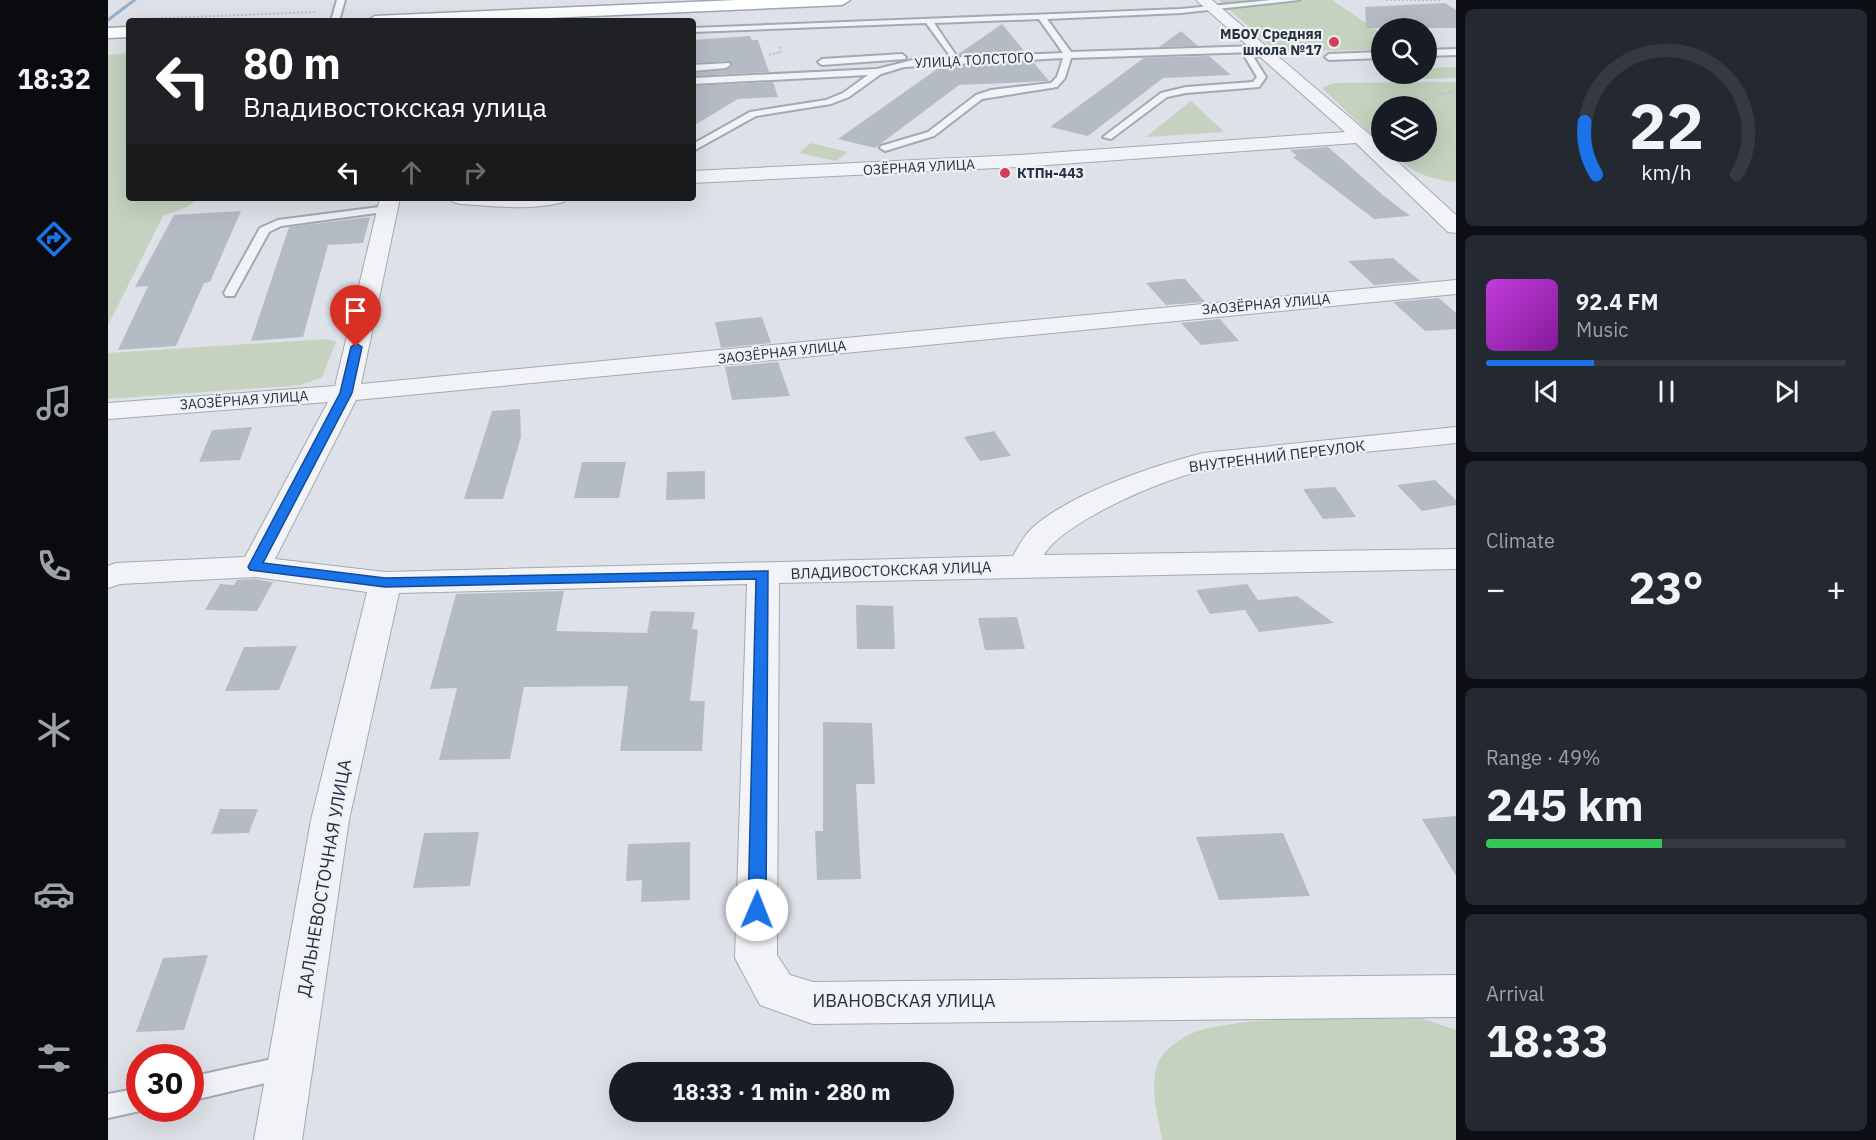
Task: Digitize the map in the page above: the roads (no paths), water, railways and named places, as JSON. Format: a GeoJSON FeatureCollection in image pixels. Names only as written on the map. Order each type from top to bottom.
{"type":"FeatureCollection","features":[{"type":"Feature","properties":{"kind":"main road"},"geometry":{"type":"LineString","coordinates":[[461,18],[669,4],[842,0]]}},
{"type":"Feature","properties":{"kind":"street"},"geometry":{"type":"LineString","coordinates":[[1207,4],[1360,137],[1456,227]]}},
{"type":"Feature","properties":{"kind":"street","name":"ОЗЁРНАЯ УЛИЦА"},"geometry":{"type":"LineString","coordinates":[[696,177],[1019,161],[1360,137]]}},
{"type":"Feature","properties":{"kind":"street"},"geometry":{"type":"LineString","coordinates":[[255,567],[346,393],[388,203]]}},
{"type":"Feature","properties":{"kind":"street","name":"ЗАОЗЁРНАЯ УЛИЦА"},"geometry":{"type":"LineString","coordinates":[[108,411],[346,393],[1456,287]]}},
{"type":"Feature","properties":{"kind":"street","name":"ВНУТРЕННИЙ ПЕРЕУЛОК"},"geometry":{"type":"LineString","coordinates":[[1023,566],[1040,537],[1070,515],[1179,468],[1203,462],[1456,435]]}},
{"type":"Feature","properties":{"kind":"street","name":"ВЛАДИВОСТОКСКАЯ УЛИЦА"},"geometry":{"type":"LineString","coordinates":[[108,577],[116,574],[255,567],[385,583],[1023,566],[1456,559]]}},
{"type":"Feature","properties":{"kind":"street","name":"ИВАНОВСКАЯ УЛИЦА"},"geometry":{"type":"LineString","coordinates":[[763,574],[756,958],[775,991],[813,1003],[1456,996]]}},
{"type":"Feature","properties":{"kind":"street","name":"ДАЛЬНЕВОСТОЧНАЯ УЛИЦА"},"geometry":{"type":"LineString","coordinates":[[278,1140],[292,1067],[330,820],[385,583]]}},
{"type":"Feature","properties":{"kind":"lane"},"geometry":{"type":"LineString","coordinates":[[336,18],[341,0]]}},
{"type":"Feature","properties":{"kind":"lane"},"geometry":{"type":"LineString","coordinates":[[1088,21],[1159,17],[1207,4],[1295,0]]}},
{"type":"Feature","properties":{"kind":"lane"},"geometry":{"type":"LineString","coordinates":[[696,30],[1181,11]]}},
{"type":"Feature","properties":{"kind":"lane"},"geometry":{"type":"LineString","coordinates":[[885,148],[931,134],[979,97],[991,93],[1040,89],[1054,85],[1061,78],[1068,54],[1042,16]]}},
{"type":"Feature","properties":{"kind":"lane"},"geometry":{"type":"LineString","coordinates":[[929,21],[951,54]]}},
{"type":"Feature","properties":{"kind":"lane"},"geometry":{"type":"LineString","coordinates":[[1108,137],[1164,95],[1185,90],[1256,85],[1262,78],[1249,57],[1259,50]]}},
{"type":"Feature","properties":{"kind":"lane","name":"УЛИЦА ТОЛСТОГО"},"geometry":{"type":"LineString","coordinates":[[698,81],[878,72],[904,64],[1045,55],[1259,50]]}},
{"type":"Feature","properties":{"kind":"lane"},"geometry":{"type":"LineString","coordinates":[[822,62],[951,54],[1037,52],[1045,55]]}},
{"type":"Feature","properties":{"kind":"lane"},"geometry":{"type":"LineString","coordinates":[[1437,53],[1456,52]]}},
{"type":"Feature","properties":{"kind":"lane"},"geometry":{"type":"LineString","coordinates":[[1329,57],[1371,55]]}},
{"type":"Feature","properties":{"kind":"lane"},"geometry":{"type":"LineString","coordinates":[[696,68],[726,65]]}},
{"type":"Feature","properties":{"kind":"lane"},"geometry":{"type":"LineString","coordinates":[[696,146],[753,114],[828,102],[846,95],[878,72]]}},
{"type":"Feature","properties":{"kind":"lane"},"geometry":{"type":"LineString","coordinates":[[230,293],[264,230],[269,227],[278,223],[388,203]]}},
{"type":"Feature","properties":{"kind":"lane"},"geometry":{"type":"LineString","coordinates":[[204,1086],[292,1067]]}},
{"type":"Feature","properties":{"kind":"lane"},"geometry":{"type":"LineString","coordinates":[[108,1106],[126,1103]]}},
{"type":"Feature","properties":{"kind":"waterway"},"geometry":{"type":"LineString","coordinates":[[108,20],[135,0]]}},
{"type":"Feature","properties":{"kind":"place","name":"МБОУ Средняя школа №17"},"geometry":{"type":"Point","coordinates":[1334,42]}},
{"type":"Feature","properties":{"kind":"place","name":"КТПн-443"},"geometry":{"type":"Point","coordinates":[1005,173]}}]}
